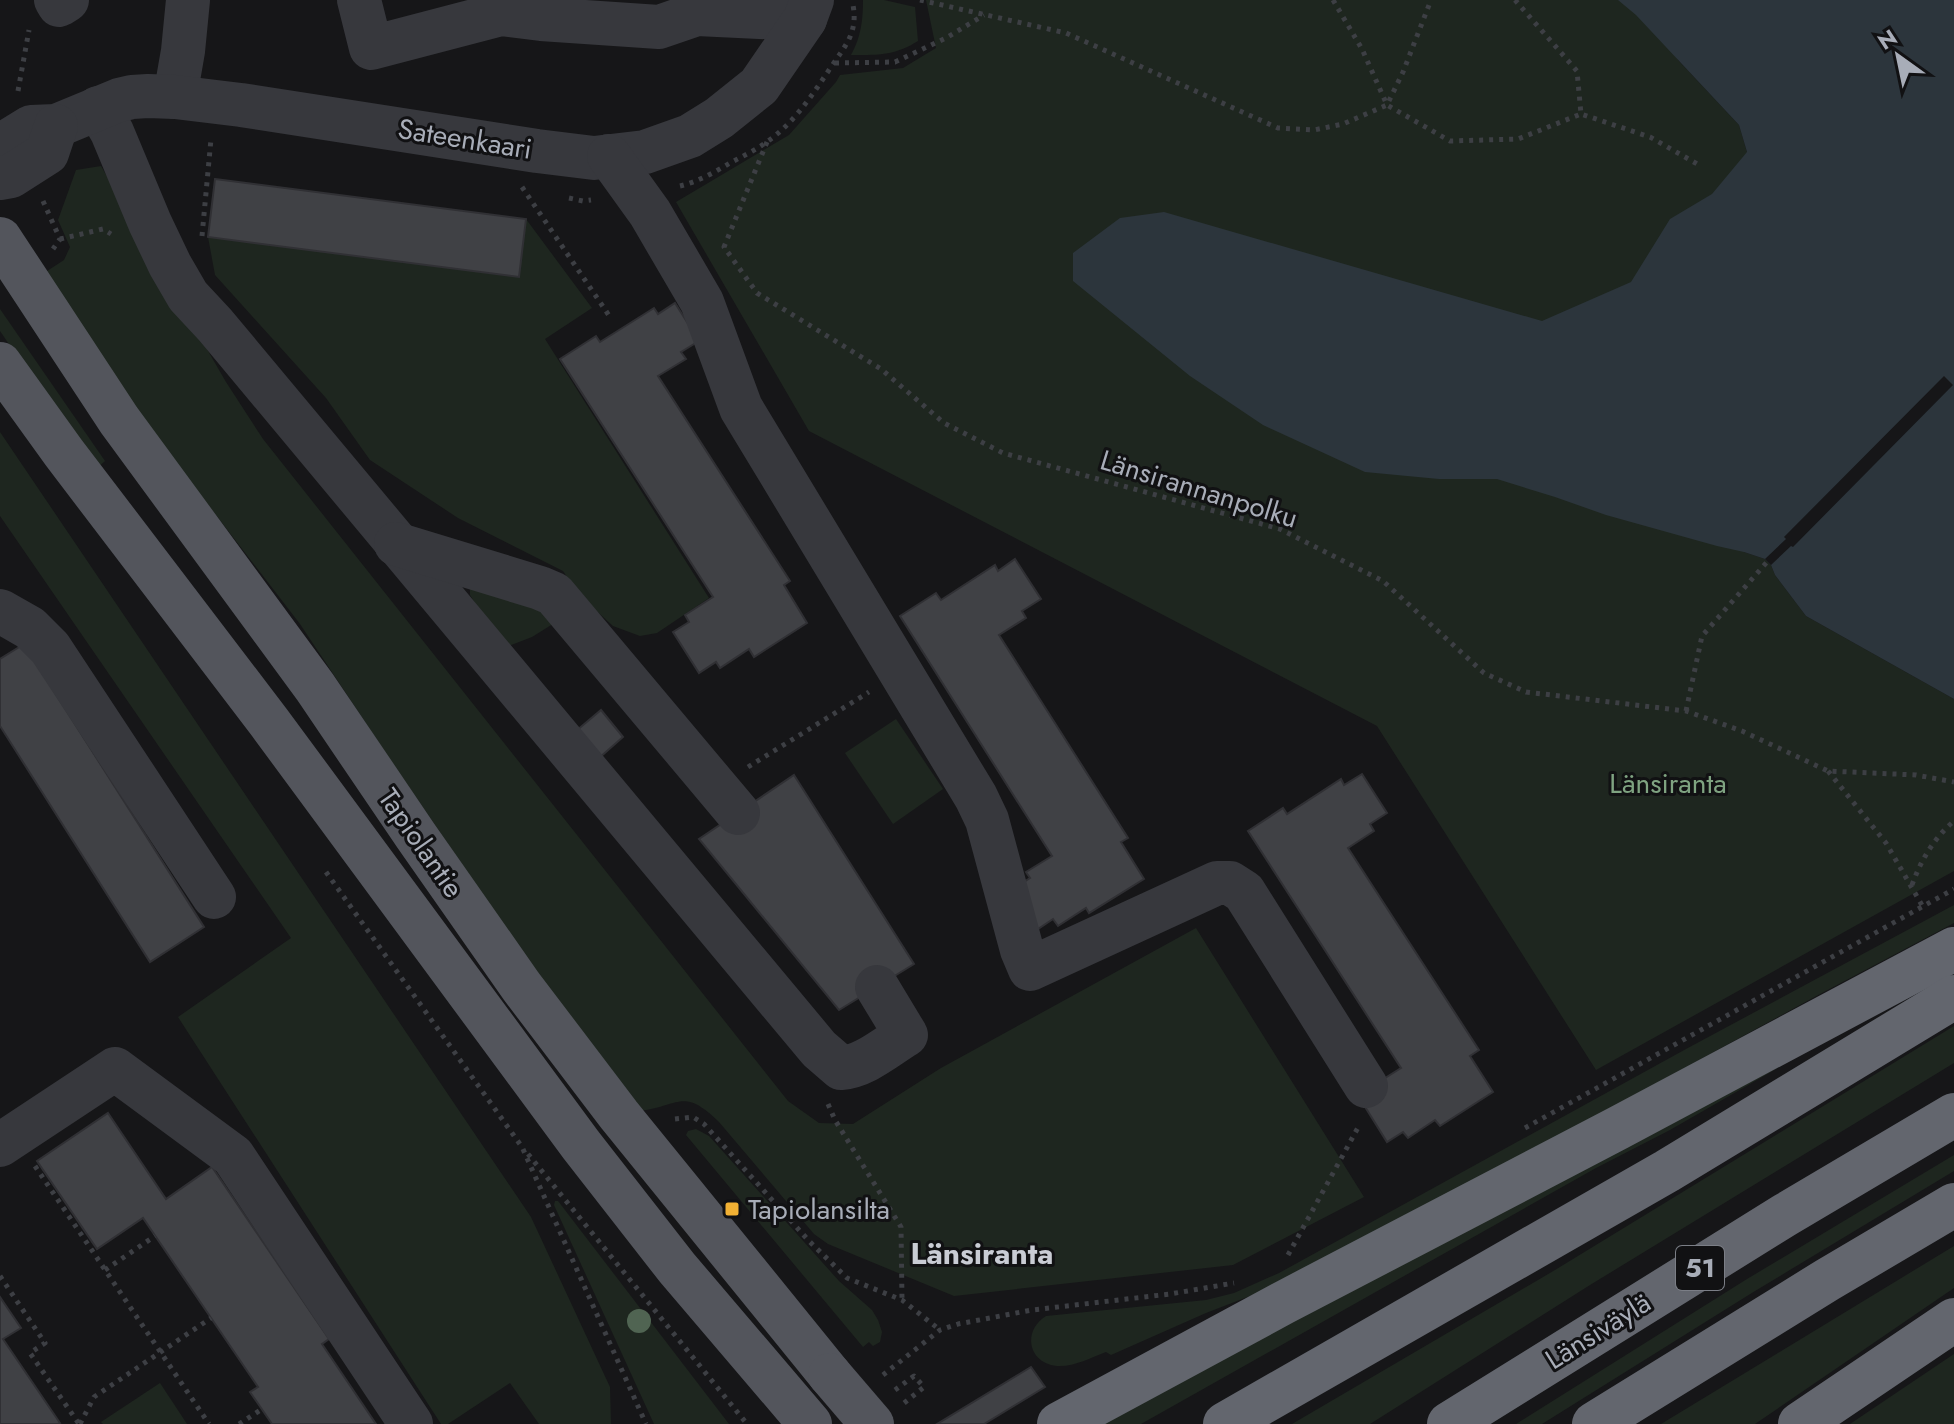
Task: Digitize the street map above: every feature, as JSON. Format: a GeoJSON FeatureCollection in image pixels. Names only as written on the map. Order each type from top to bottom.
{"type":"FeatureCollection","features":[{"type":"Feature","properties":{"kind":"highway"},"geometry":{"type":"LineString","coordinates":[[1059,1424],[1954,949]]}},
{"type":"Feature","properties":{"kind":"highway"},"geometry":{"type":"LineString","coordinates":[[1225,1424],[1667,1171],[1954,997]]}},
{"type":"Feature","properties":{"kind":"highway","name":"Länsiväylä"},"geometry":{"type":"LineString","coordinates":[[1449,1424],[1785,1215],[1954,1115]]}},
{"type":"Feature","properties":{"kind":"highway"},"geometry":{"type":"LineString","coordinates":[[1594,1424],[1954,1205]]}},
{"type":"Feature","properties":{"kind":"highway"},"geometry":{"type":"LineString","coordinates":[[1800,1424],[1954,1320]]}},
{"type":"Feature","properties":{"kind":"main road","name":"Tapiolantie"},"geometry":{"type":"LineString","coordinates":[[0,239],[119,420],[315,687],[521,986],[655,1161],[830,1375],[884,1411]]}},
{"type":"Feature","properties":{"kind":"main road","name":"Tapiolantie"},"geometry":{"type":"LineString","coordinates":[[0,364],[581,1145],[677,1268],[802,1415]]}},
{"type":"Feature","properties":{"kind":"street"},"geometry":{"type":"LineString","coordinates":[[175,97],[188,0]]}},
{"type":"Feature","properties":{"kind":"street"},"geometry":{"type":"LineString","coordinates":[[359,0],[371,48],[501,14],[659,27],[697,14],[808,9]]}},
{"type":"Feature","properties":{"kind":"street","name":"Sateenkaari"},"geometry":{"type":"LineString","coordinates":[[0,146],[31,127],[56,126],[132,97],[175,97],[594,158],[645,152],[690,136],[719,118],[759,86],[808,9]]}},
{"type":"Feature","properties":{"kind":"street"},"geometry":{"type":"LineString","coordinates":[[98,108],[112,132],[155,234],[188,296],[819,1049],[841,1068],[864,1062],[906,1035],[877,987]]}},
{"type":"Feature","properties":{"kind":"street"},"geometry":{"type":"LineString","coordinates":[[0,178],[11,176],[47,153],[56,126]]}},
{"type":"Feature","properties":{"kind":"street"},"geometry":{"type":"LineString","coordinates":[[609,156],[650,213],[702,302],[741,408],[976,797],[987,820],[1022,950],[1030,969],[1217,883],[1230,883],[1244,892],[1366,1086]]}},
{"type":"Feature","properties":{"kind":"street"},"geometry":{"type":"LineString","coordinates":[[396,544],[554,594],[738,813]]}},
{"type":"Feature","properties":{"kind":"street"},"geometry":{"type":"LineString","coordinates":[[0,611],[30,628],[50,648],[214,897]]}},
{"type":"Feature","properties":{"kind":"street"},"geometry":{"type":"LineString","coordinates":[[7,1140],[115,1069],[233,1156],[411,1424]]}},
{"type":"Feature","properties":{"kind":"path"},"geometry":{"type":"LineString","coordinates":[[834,63],[851,38],[855,17],[852,0]]}},
{"type":"Feature","properties":{"kind":"path"},"geometry":{"type":"LineString","coordinates":[[920,0],[1066,33],[1278,128],[1314,130],[1343,124],[1387,105],[1431,0]]}},
{"type":"Feature","properties":{"kind":"path"},"geometry":{"type":"LineString","coordinates":[[1333,0],[1362,49],[1387,105],[1450,141],[1518,139],[1581,114],[1650,137],[1699,165]]}},
{"type":"Feature","properties":{"kind":"path"},"geometry":{"type":"LineString","coordinates":[[1515,0],[1577,71],[1581,114]]}},
{"type":"Feature","properties":{"kind":"path"},"geometry":{"type":"LineString","coordinates":[[15,104],[30,24],[60,2]]}},
{"type":"Feature","properties":{"kind":"path"},"geometry":{"type":"LineString","coordinates":[[834,63],[895,62],[946,38],[984,15]]}},
{"type":"Feature","properties":{"kind":"path","name":"Länsirannanpolku"},"geometry":{"type":"LineString","coordinates":[[834,63],[789,123],[767,142],[724,247],[757,293],[881,369],[944,423],[1003,453],[1280,529],[1383,581],[1484,673],[1526,692],[1686,711],[1742,731],[1828,771],[1916,775],[1954,782]]}},
{"type":"Feature","properties":{"kind":"path"},"geometry":{"type":"LineString","coordinates":[[205,212],[212,130]]}},
{"type":"Feature","properties":{"kind":"path"},"geometry":{"type":"LineString","coordinates":[[518,181],[610,317]]}},
{"type":"Feature","properties":{"kind":"path"},"geometry":{"type":"LineString","coordinates":[[60,239],[103,229],[120,238],[155,234]]}},
{"type":"Feature","properties":{"kind":"path"},"geometry":{"type":"LineString","coordinates":[[1686,711],[1702,636],[1767,562]]}},
{"type":"Feature","properties":{"kind":"path"},"geometry":{"type":"LineString","coordinates":[[784,745],[901,672]]}},
{"type":"Feature","properties":{"kind":"path"},"geometry":{"type":"LineString","coordinates":[[1828,771],[1886,843],[1923,907]]}},
{"type":"Feature","properties":{"kind":"path"},"geometry":{"type":"LineString","coordinates":[[1911,886],[1920,863],[1935,840],[1954,821]]}},
{"type":"Feature","properties":{"kind":"path"},"geometry":{"type":"LineString","coordinates":[[322,866],[522,1147],[747,1424]]}},
{"type":"Feature","properties":{"kind":"path"},"geometry":{"type":"LineString","coordinates":[[1521,1130],[1954,889]]}},
{"type":"Feature","properties":{"kind":"path"},"geometry":{"type":"LineString","coordinates":[[841,1068],[824,1097],[901,1227],[902,1300]]}},
{"type":"Feature","properties":{"kind":"path"},"geometry":{"type":"LineString","coordinates":[[1296,1256],[1283,1263],[1363,1117],[1366,1086]]}},
{"type":"Feature","properties":{"kind":"path"},"geometry":{"type":"LineString","coordinates":[[668,1122],[693,1117],[704,1124],[809,1241],[847,1278],[902,1300],[940,1330]]}},
{"type":"Feature","properties":{"kind":"path"},"geometry":{"type":"LineString","coordinates":[[7,1140],[51,1186],[209,1424]]}},
{"type":"Feature","properties":{"kind":"path"},"geometry":{"type":"LineString","coordinates":[[522,1147],[646,1424]]}},
{"type":"Feature","properties":{"kind":"path"},"geometry":{"type":"LineString","coordinates":[[105,1270],[155,1236]]}},
{"type":"Feature","properties":{"kind":"path"},"geometry":{"type":"LineString","coordinates":[[0,1276],[45,1343],[30,1353],[80,1424],[94,1397],[211,1318]]}},
{"type":"Feature","properties":{"kind":"path"},"geometry":{"type":"LineString","coordinates":[[883,1375],[940,1330],[958,1324],[1032,1310],[1170,1294],[1234,1283],[1246,1278]]}},
{"type":"Feature","properties":{"kind":"path"},"geometry":{"type":"LineString","coordinates":[[914,1376],[924,1387],[884,1411],[914,1376]]}},
{"type":"Feature","properties":{"kind":"path"},"geometry":{"type":"LineString","coordinates":[[239,1424],[262,1409]]}},
{"type":"Feature","properties":{"kind":"green space"},"geometry":{"type":"Polygon","coordinates":[[[863,0],[884,0],[915,7],[918,41],[893,52],[851,55],[861,28],[863,0]]]}},
{"type":"Feature","properties":{"kind":"green space","name":"Länsiranta"},"geometry":{"type":"Polygon","coordinates":[[[926,0],[1644,0],[1678,60],[1739,125],[1747,152],[1744,552],[1765,559],[1771,565],[1806,616],[1954,699],[1954,871],[1596,1070],[1377,726],[809,431],[676,202],[789,135],[840,75],[903,68],[936,48],[926,0]]]}},
{"type":"Feature","properties":{"kind":"green space"},"geometry":{"type":"Polygon","coordinates":[[[101,166],[226,382],[263,439],[788,1101],[819,1123],[853,1124],[941,1068],[1196,928],[1364,1197],[1233,1265],[954,1296],[828,1244],[814,1234],[719,1122],[697,1105],[681,1102],[640,1111],[524,955],[300,624],[145,423],[44,273],[64,260],[70,247],[58,220],[76,170],[101,166]]]}},
{"type":"Feature","properties":{"kind":"green space"},"geometry":{"type":"Polygon","coordinates":[[[526,219],[592,308],[545,339],[709,598],[657,633],[640,636],[613,626],[580,596],[563,571],[458,518],[370,460],[326,398],[215,275],[208,237],[518,277],[526,219]]]}},
{"type":"Feature","properties":{"kind":"green space"},"geometry":{"type":"Polygon","coordinates":[[[0,309],[105,461],[97,468],[0,331],[0,309]]]}},
{"type":"Feature","properties":{"kind":"green space"},"geometry":{"type":"Polygon","coordinates":[[[0,432],[531,1217],[610,1387],[611,1424],[539,1424],[510,1383],[448,1424],[441,1424],[178,1017],[291,938],[0,516],[0,432]]]}},
{"type":"Feature","properties":{"kind":"green space"},"geometry":{"type":"Polygon","coordinates":[[[496,583],[556,622],[532,637],[506,647],[500,643],[470,595],[470,588],[496,583]]]}},
{"type":"Feature","properties":{"kind":"green space"},"geometry":{"type":"Polygon","coordinates":[[[896,719],[943,789],[893,824],[845,753],[896,719]]]}},
{"type":"Feature","properties":{"kind":"green space"},"geometry":{"type":"Polygon","coordinates":[[[1954,905],[1954,923],[1276,1286],[1111,1355],[1106,1352],[1076,1364],[1057,1366],[1047,1364],[1034,1353],[1031,1338],[1038,1322],[1046,1316],[1206,1300],[1234,1293],[1279,1273],[1954,905]]]}},
{"type":"Feature","properties":{"kind":"green space"},"geometry":{"type":"Polygon","coordinates":[[[1954,1026],[1954,1063],[1590,1285],[1370,1424],[1292,1424],[1555,1270],[1954,1026]]]}},
{"type":"Feature","properties":{"kind":"green space"},"geometry":{"type":"Polygon","coordinates":[[[1783,1065],[1141,1424],[1091,1424],[1783,1065]]]}},
{"type":"Feature","properties":{"kind":"green space"},"geometry":{"type":"Polygon","coordinates":[[[696,1129],[709,1136],[839,1281],[872,1310],[882,1332],[880,1342],[873,1346],[869,1342],[863,1347],[686,1135],[688,1131],[696,1129]]]}},
{"type":"Feature","properties":{"kind":"green space"},"geometry":{"type":"Polygon","coordinates":[[[1954,1155],[1954,1171],[1542,1424],[1516,1424],[1747,1279],[1954,1155]]]}},
{"type":"Feature","properties":{"kind":"green space"},"geometry":{"type":"Polygon","coordinates":[[[555,1201],[729,1424],[654,1424],[554,1205],[555,1201]]]}},
{"type":"Feature","properties":{"kind":"green space"},"geometry":{"type":"Polygon","coordinates":[[[1954,1246],[1954,1288],[1755,1424],[1661,1424],[1954,1246]]]}},
{"type":"Feature","properties":{"kind":"green space"},"geometry":{"type":"Polygon","coordinates":[[[1954,1354],[1954,1424],[1850,1424],[1954,1354]]]}},
{"type":"Feature","properties":{"kind":"green space"},"geometry":{"type":"Polygon","coordinates":[[[160,1383],[187,1424],[101,1422],[160,1383]]]}},
{"type":"Feature","properties":{"kind":"shaded area"},"geometry":{"type":"Polygon","coordinates":[[[1618,0],[1954,0],[1954,699],[1806,616],[1765,559],[1606,515],[1497,479],[1439,479],[1365,472],[1263,425],[1190,376],[1073,281],[1073,253],[1120,218],[1164,212],[1542,321],[1631,282],[1670,219],[1712,194],[1747,152],[1739,125],[1636,15],[1618,0]]]}},
{"type":"Feature","properties":{"kind":"pier"},"geometry":{"type":"Polygon","coordinates":[[[1944,376],[1953,385],[1793,547],[1771,565],[1765,559],[1786,539],[1784,537],[1944,376]]]}},
{"type":"Feature","properties":{"kind":"building"},"geometry":{"type":"Polygon","coordinates":[[[215,179],[526,219],[519,277],[208,237],[215,179]]]}},
{"type":"Feature","properties":{"kind":"building"},"geometry":{"type":"Polygon","coordinates":[[[675,303],[699,341],[681,352],[686,359],[658,376],[790,581],[784,585],[807,623],[754,657],[749,649],[720,668],[716,662],[699,673],[673,632],[689,622],[685,615],[713,597],[560,359],[596,336],[600,342],[654,308],[658,314],[675,303]]]}},
{"type":"Feature","properties":{"kind":"building"},"geometry":{"type":"Polygon","coordinates":[[[1015,559],[1041,599],[1022,611],[1026,618],[999,635],[1128,838],[1121,842],[1144,879],[1089,913],[1086,908],[1058,926],[1053,919],[1038,929],[1013,889],[1030,878],[1026,872],[1052,856],[900,616],[936,593],[941,600],[995,565],[998,571],[1015,559]]]}},
{"type":"Feature","properties":{"kind":"building"},"geometry":{"type":"Polygon","coordinates":[[[24,644],[204,927],[150,962],[0,726],[0,659],[24,644]]]}},
{"type":"Feature","properties":{"kind":"building"},"geometry":{"type":"Polygon","coordinates":[[[601,710],[623,737],[599,758],[576,731],[601,710]]]}},
{"type":"Feature","properties":{"kind":"building"},"geometry":{"type":"Polygon","coordinates":[[[1362,774],[1387,813],[1370,824],[1374,831],[1348,848],[1479,1050],[1470,1056],[1493,1092],[1440,1126],[1435,1120],[1408,1138],[1403,1132],[1387,1142],[1362,1102],[1374,1085],[1401,1068],[1248,831],[1283,808],[1287,814],[1341,779],[1344,785],[1362,774]]]}},
{"type":"Feature","properties":{"kind":"building"},"geometry":{"type":"Polygon","coordinates":[[[794,775],[914,964],[839,1010],[699,839],[794,775]]]}},
{"type":"Feature","properties":{"kind":"building"},"geometry":{"type":"Polygon","coordinates":[[[108,1113],[166,1199],[212,1167],[329,1339],[322,1344],[376,1424],[272,1424],[250,1392],[258,1387],[143,1218],[97,1249],[37,1161],[108,1113]]]}},
{"type":"Feature","properties":{"kind":"building"},"geometry":{"type":"Polygon","coordinates":[[[0,1297],[21,1328],[3,1339],[58,1424],[0,1424],[0,1297]]]}},
{"type":"Feature","properties":{"kind":"building"},"geometry":{"type":"Polygon","coordinates":[[[1031,1367],[1045,1387],[984,1424],[937,1424],[1031,1367]]]}},
{"type":"Feature","properties":{"kind":"place","name":"Tapiolansilta"},"geometry":{"type":"Point","coordinates":[732,1209]}},
{"type":"Feature","properties":{"kind":"district","name":"Länsiranta"},"geometry":{"type":"Point","coordinates":[982,1253]}}]}
